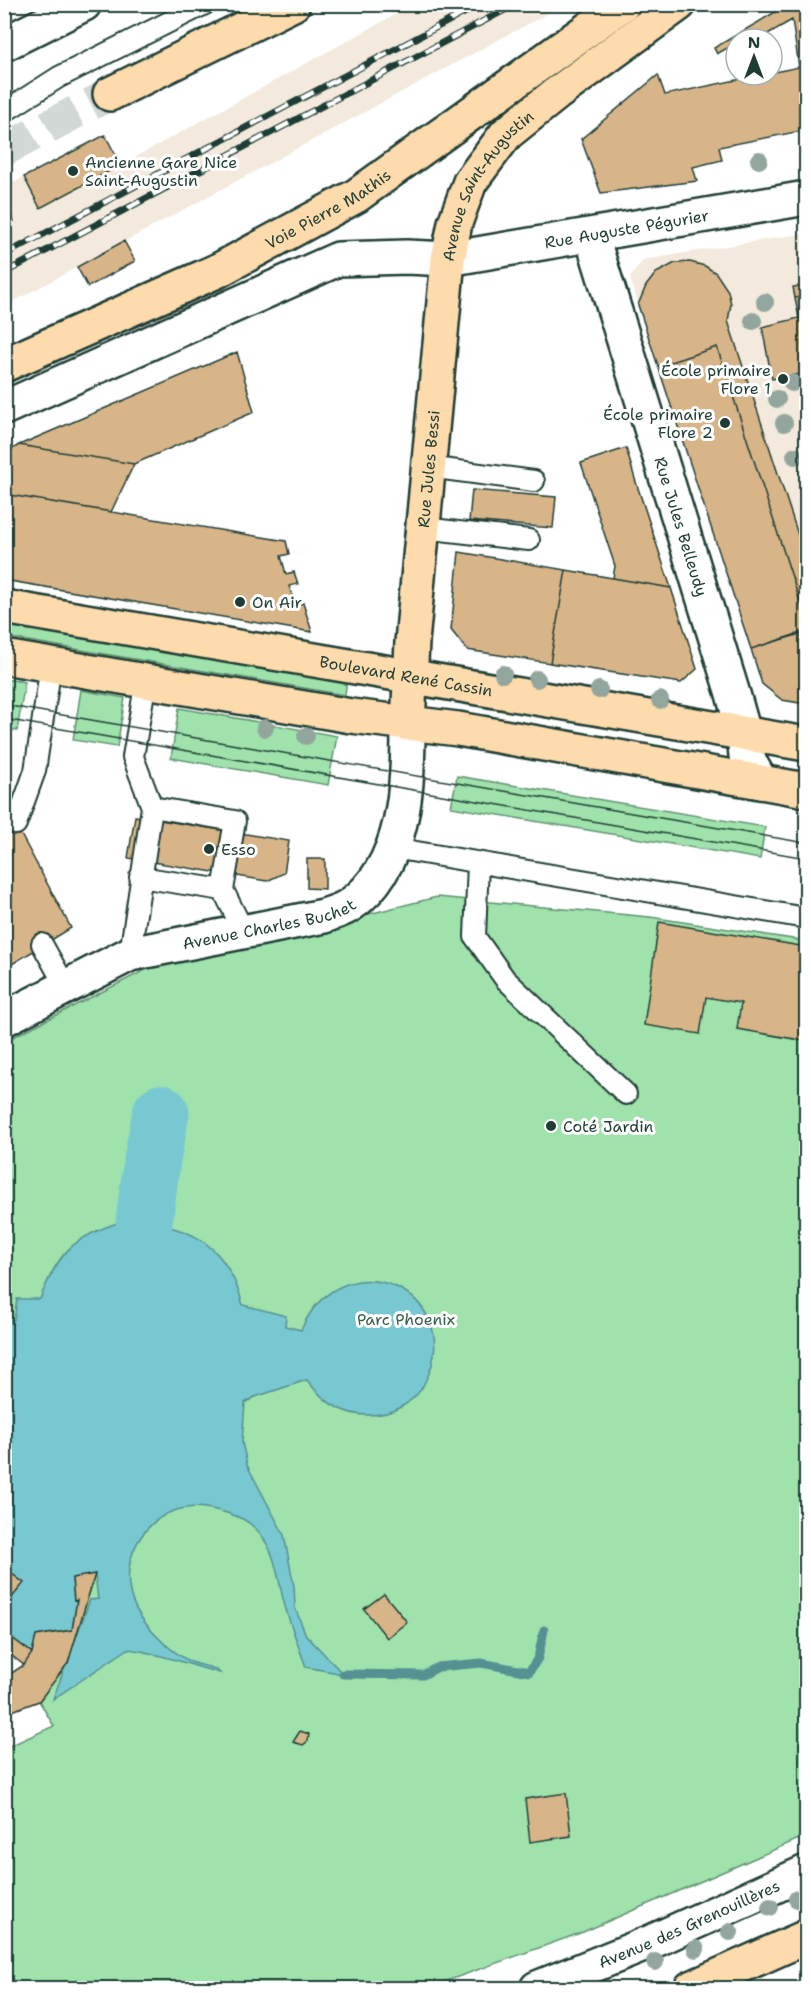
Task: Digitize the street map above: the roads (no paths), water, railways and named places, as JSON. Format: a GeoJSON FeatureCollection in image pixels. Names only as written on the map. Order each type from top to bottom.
{"type":"FeatureCollection","features":[{"type":"Feature","properties":{"kind":"main road"},"geometry":{"type":"LineString","coordinates":[[110,94],[293,4]]}},
{"type":"Feature","properties":{"kind":"main road","name":"Voie Pierre Mathis"},"geometry":{"type":"LineString","coordinates":[[4,365],[217,271],[356,196],[623,4]]}},
{"type":"Feature","properties":{"kind":"main road","name":"Avenue Saint-Augustin"},"geometry":{"type":"LineString","coordinates":[[448,259],[455,223],[470,182],[506,134],[556,94],[679,4]]}},
{"type":"Feature","properties":{"kind":"main road","name":"Rue Jules Bessi"},"geometry":{"type":"LineString","coordinates":[[408,724],[409,677],[448,259]]}},
{"type":"Feature","properties":{"kind":"main road","name":"Boulevard René Cassin"},"geometry":{"type":"LineString","coordinates":[[4,608],[807,744]]}},
{"type":"Feature","properties":{"kind":"main road"},"geometry":{"type":"LineString","coordinates":[[4,657],[408,724],[458,729],[807,790]]}},
{"type":"Feature","properties":{"kind":"main road"},"geometry":{"type":"LineString","coordinates":[[691,1989],[807,1937]]}},
{"type":"Feature","properties":{"kind":"street"},"geometry":{"type":"LineString","coordinates":[[4,44],[84,4]]}},
{"type":"Feature","properties":{"kind":"street","name":"Rue Auguste Pégurier"},"geometry":{"type":"LineString","coordinates":[[448,259],[592,237],[807,198]]}},
{"type":"Feature","properties":{"kind":"street","name":"Rue Jules Belleudy"},"geometry":{"type":"LineString","coordinates":[[592,237],[744,733],[746,756],[760,782]]}},
{"type":"Feature","properties":{"kind":"street","name":"Avenue Saint-Augustin"},"geometry":{"type":"LineString","coordinates":[[4,408],[338,259],[407,257],[448,259]]}},
{"type":"Feature","properties":{"kind":"street","name":"Avenue Charles Buchet"},"geometry":{"type":"LineString","coordinates":[[4,1019],[129,954],[324,916],[350,906],[379,874],[393,848],[408,776],[408,724]]}},
{"type":"Feature","properties":{"kind":"street","name":"Avenue des Grenouillères"},"geometry":{"type":"LineString","coordinates":[[537,1989],[651,1942],[807,1872]]}},
{"type":"Feature","properties":{"kind":"lane"},"geometry":{"type":"LineString","coordinates":[[4,112],[59,77],[206,4]]}},
{"type":"Feature","properties":{"kind":"lane"},"geometry":{"type":"LineString","coordinates":[[428,467],[534,481]]}},
{"type":"Feature","properties":{"kind":"lane"},"geometry":{"type":"LineString","coordinates":[[423,528],[529,540]]}},
{"type":"Feature","properties":{"kind":"lane"},"geometry":{"type":"LineString","coordinates":[[16,824],[35,771],[51,665]]}},
{"type":"Feature","properties":{"kind":"lane"},"geometry":{"type":"LineString","coordinates":[[129,954],[152,807],[133,757],[146,680]]}},
{"type":"Feature","properties":{"kind":"lane"},"geometry":{"type":"LineString","coordinates":[[152,807],[235,821],[223,890],[243,930]]}},
{"type":"Feature","properties":{"kind":"lane"},"geometry":{"type":"LineString","coordinates":[[393,848],[807,918]]}},
{"type":"Feature","properties":{"kind":"lane"},"geometry":{"type":"LineString","coordinates":[[478,863],[475,937],[505,979],[626,1094]]}},
{"type":"Feature","properties":{"kind":"lane"},"geometry":{"type":"LineString","coordinates":[[140,877],[223,890]]}},
{"type":"Feature","properties":{"kind":"lane"},"geometry":{"type":"LineString","coordinates":[[42,944],[66,987]]}},
{"type":"Feature","properties":{"kind":"water"},"geometry":{"type":"Polygon","coordinates":[[[120,1222],[163,1226],[198,1238],[213,1249],[225,1264],[235,1282],[243,1305],[286,1316],[285,1326],[301,1330],[321,1301],[345,1285],[371,1281],[397,1287],[418,1302],[431,1325],[434,1352],[424,1384],[412,1400],[393,1411],[369,1415],[348,1412],[322,1397],[307,1380],[255,1397],[245,1403],[242,1442],[247,1465],[284,1535],[294,1586],[295,1608],[306,1635],[343,1674],[306,1667],[287,1614],[273,1557],[257,1530],[239,1518],[207,1508],[186,1508],[169,1513],[154,1522],[142,1535],[134,1550],[129,1567],[129,1584],[133,1601],[141,1617],[157,1637],[184,1658],[220,1673],[163,1656],[128,1649],[53,1699],[90,1600],[98,1599],[95,1575],[72,1578],[74,1600],[77,1600],[72,1630],[36,1636],[32,1653],[5,1632],[4,1607],[23,1583],[5,1568],[5,1320],[14,1320],[17,1299],[40,1299],[54,1269],[69,1249],[90,1234],[120,1222]]]}},
{"type":"Feature","properties":{"kind":"waterway"},"geometry":{"type":"LineString","coordinates":[[144,1222],[161,1113]]}},
{"type":"Feature","properties":{"kind":"waterway"},"geometry":{"type":"LineString","coordinates":[[343,1674],[423,1675],[438,1667],[481,1663],[529,1672],[538,1658],[544,1630]]}},
{"type":"Feature","properties":{"kind":"tunnel"},"geometry":{"type":"LineString","coordinates":[[4,150],[110,94]]}},
{"type":"Feature","properties":{"kind":"tram line"},"geometry":{"type":"LineString","coordinates":[[4,705],[806,843]]}},
{"type":"Feature","properties":{"kind":"tram line"},"geometry":{"type":"LineString","coordinates":[[4,719],[806,858]]}},
{"type":"Feature","properties":{"kind":"railway"},"geometry":{"type":"LineString","coordinates":[[4,255],[481,4]]}},
{"type":"Feature","properties":{"kind":"railway"},"geometry":{"type":"LineString","coordinates":[[4,273],[516,4]]}},
{"type":"Feature","properties":{"kind":"place","name":"Ancienne Gare Nice Saint-Augustin"},"geometry":{"type":"Point","coordinates":[73,171]}},
{"type":"Feature","properties":{"kind":"place","name":"École primaire Flore 1"},"geometry":{"type":"Point","coordinates":[783,379]}},
{"type":"Feature","properties":{"kind":"place","name":"École primaire Flore 2"},"geometry":{"type":"Point","coordinates":[725,423]}},
{"type":"Feature","properties":{"kind":"place","name":"On Air"},"geometry":{"type":"Point","coordinates":[240,602]}},
{"type":"Feature","properties":{"kind":"place","name":"Esso"},"geometry":{"type":"Point","coordinates":[209,849]}},
{"type":"Feature","properties":{"kind":"place","name":"Coté Jardin"},"geometry":{"type":"Point","coordinates":[551,1126]}},
{"type":"Feature","properties":{"kind":"park label","name":"Parc Phoenix"},"geometry":{"type":"Point","coordinates":[406,1319]}}]}
